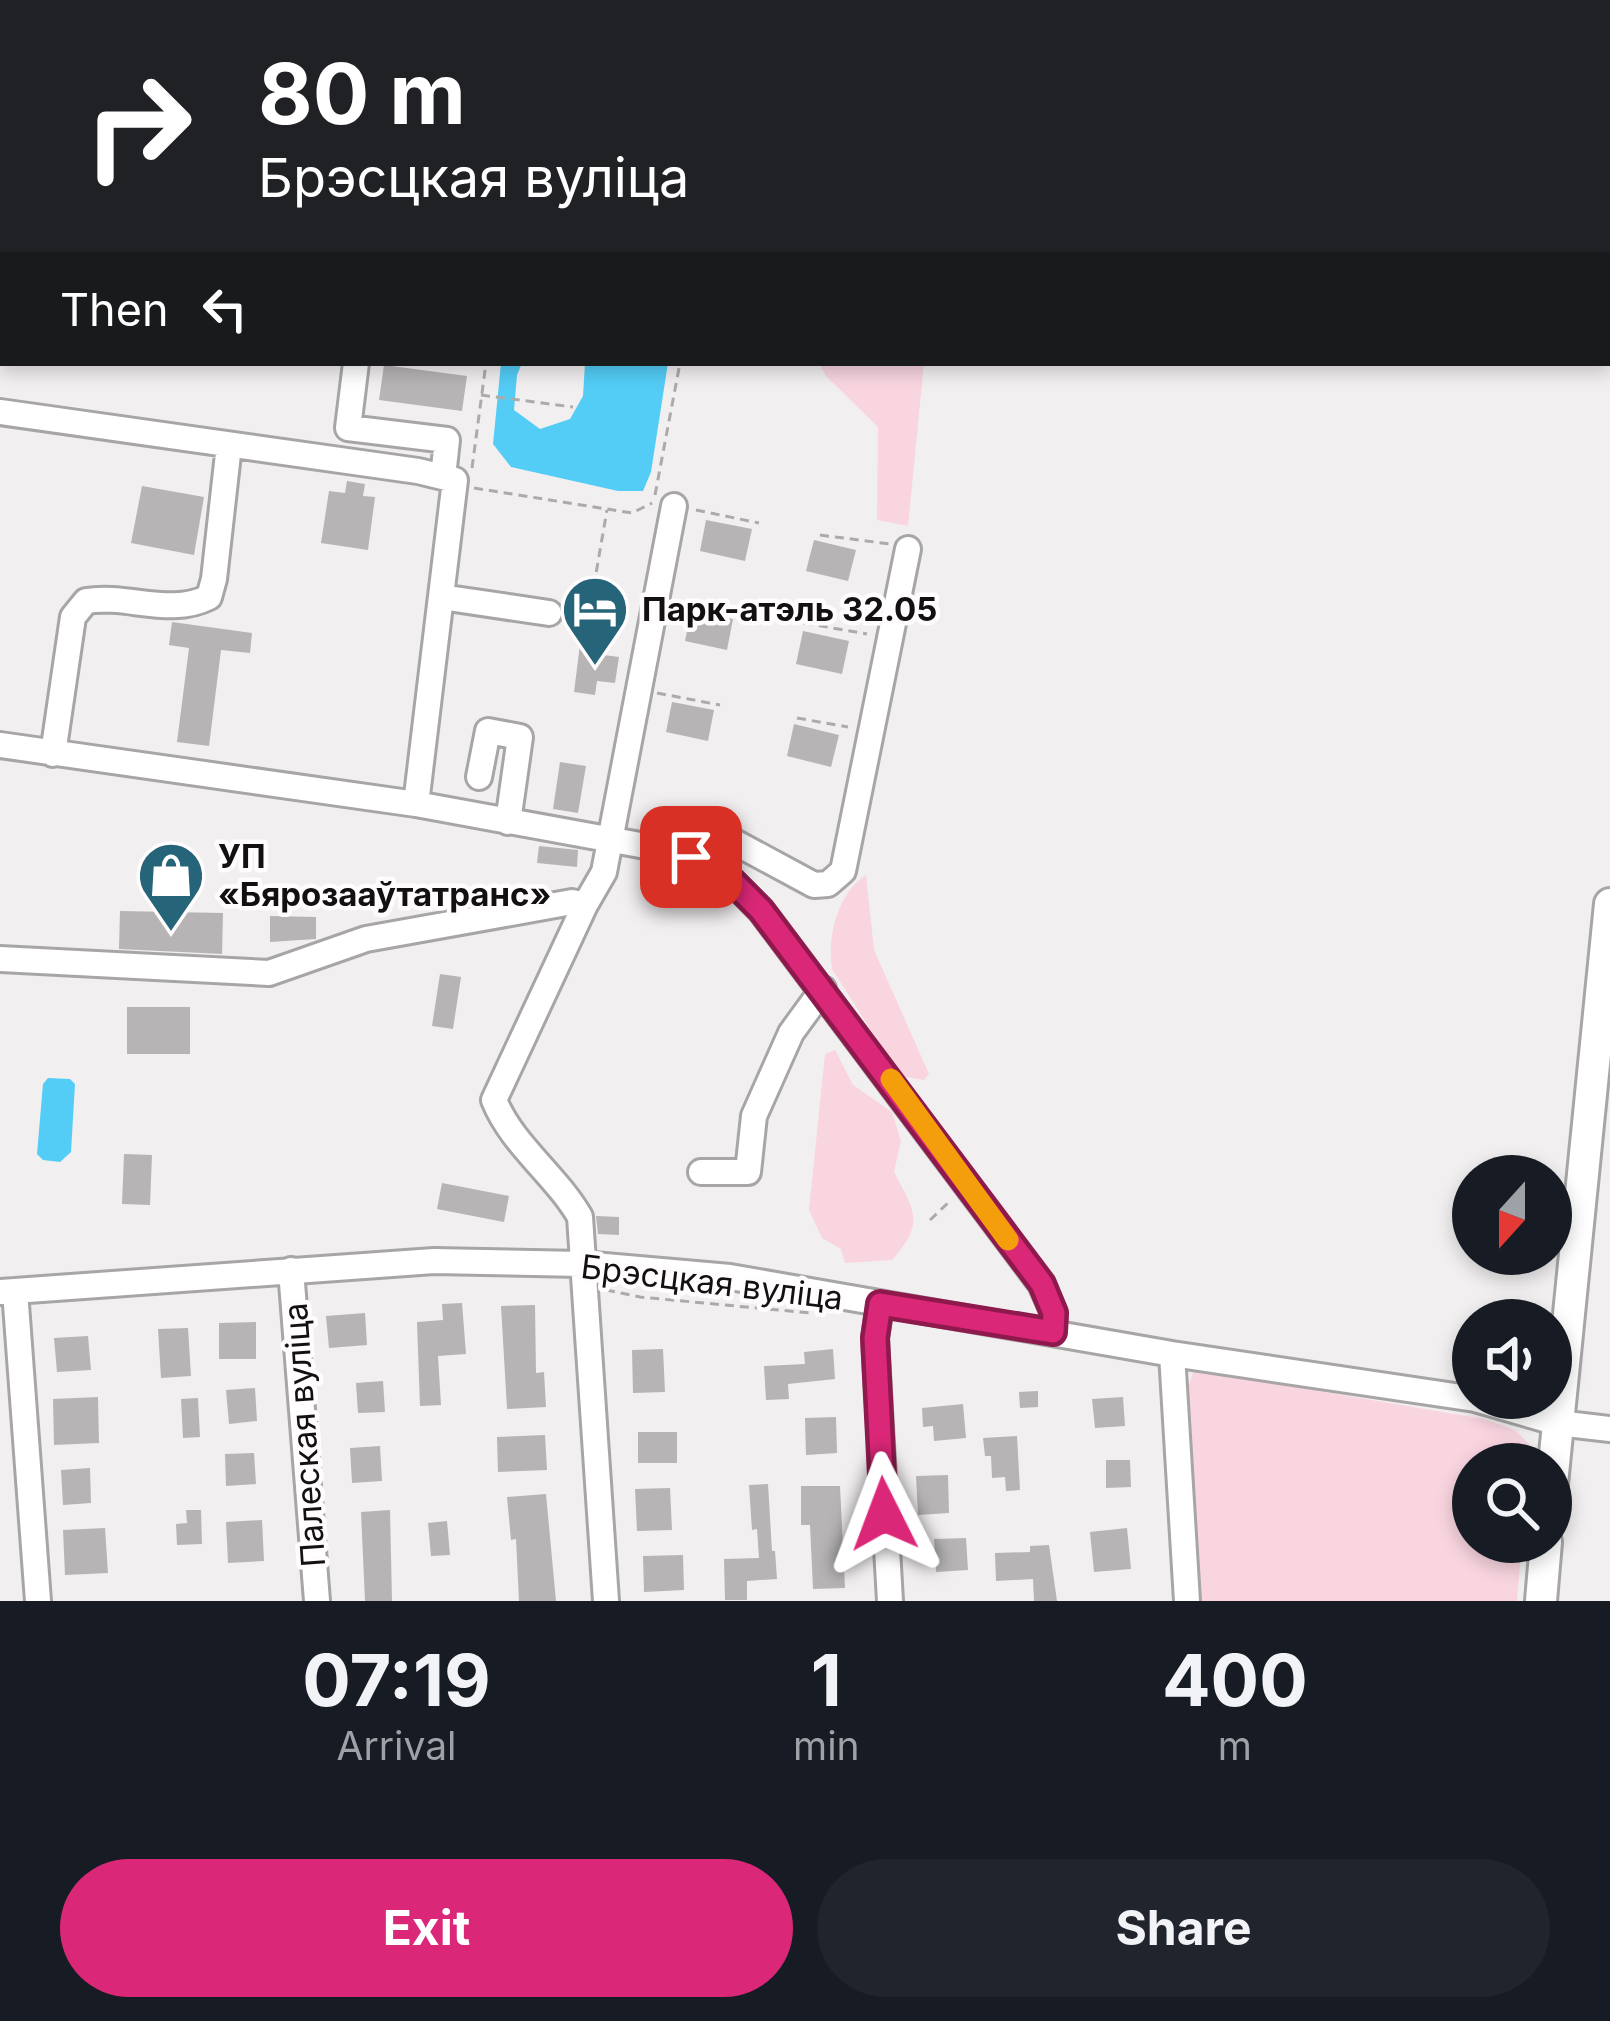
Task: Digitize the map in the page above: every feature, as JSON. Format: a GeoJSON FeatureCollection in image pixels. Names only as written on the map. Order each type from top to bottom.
{"type":"FeatureCollection","features":[{"type":"Feature","properties":{"kind":"main road"},"geometry":{"type":"LineString","coordinates":[[1556,1443],[1599,1123],[1610,904]]}},
{"type":"Feature","properties":{"kind":"main road"},"geometry":{"type":"LineString","coordinates":[[1541,1601],[1544,1563]]}},
{"type":"Feature","properties":{"kind":"street"},"geometry":{"type":"LineString","coordinates":[[356,366],[348,428],[447,440],[443,477]]}},
{"type":"Feature","properties":{"kind":"street"},"geometry":{"type":"LineString","coordinates":[[0,412],[454,480],[416,804]]}},
{"type":"Feature","properties":{"kind":"street"},"geometry":{"type":"LineString","coordinates":[[53,754],[73,616],[86,601],[104,598],[188,607],[208,597],[229,445]]}},
{"type":"Feature","properties":{"kind":"street"},"geometry":{"type":"LineString","coordinates":[[606,1601],[580,1217],[502,1121],[494,1100],[604,872],[674,506]]}},
{"type":"Feature","properties":{"kind":"street"},"geometry":{"type":"LineString","coordinates":[[691,857],[700,843],[725,837],[814,885],[828,884],[843,871],[908,549]]}},
{"type":"Feature","properties":{"kind":"street"},"geometry":{"type":"LineString","coordinates":[[441,597],[549,613]]}},
{"type":"Feature","properties":{"kind":"street"},"geometry":{"type":"LineString","coordinates":[[479,777],[488,730],[520,736],[508,822]]}},
{"type":"Feature","properties":{"kind":"street"},"geometry":{"type":"LineString","coordinates":[[0,745],[416,804],[691,857],[726,875],[761,910],[824,989],[1042,1284],[1054,1313],[1053,1332]]}},
{"type":"Feature","properties":{"kind":"street"},"geometry":{"type":"LineString","coordinates":[[0,959],[269,973],[366,939],[572,902],[585,905]]}},
{"type":"Feature","properties":{"kind":"street"},"geometry":{"type":"LineString","coordinates":[[701,1172],[748,1172],[754,1116],[791,1033],[824,989]]}},
{"type":"Feature","properties":{"kind":"street","name":"Брэсцкая вуліца"},"geometry":{"type":"LineString","coordinates":[[7,1292],[434,1261],[583,1275],[730,1277],[1172,1354],[1475,1399],[1558,1423],[1610,1429]]}},
{"type":"Feature","properties":{"kind":"street","name":"Палеская вуліца"},"geometry":{"type":"LineString","coordinates":[[291,1270],[317,1601]]}},
{"type":"Feature","properties":{"kind":"street"},"geometry":{"type":"LineString","coordinates":[[7,1292],[38,1601]]}},
{"type":"Feature","properties":{"kind":"street"},"geometry":{"type":"LineString","coordinates":[[880,1304],[875,1338],[890,1601]]}},
{"type":"Feature","properties":{"kind":"street"},"geometry":{"type":"LineString","coordinates":[[1172,1354],[1186,1601]]}},
{"type":"Feature","properties":{"kind":"path"},"geometry":{"type":"LineString","coordinates":[[486,366],[469,488],[632,513],[654,502],[679,366]]}},
{"type":"Feature","properties":{"kind":"path"},"geometry":{"type":"LineString","coordinates":[[485,395],[573,407]]}},
{"type":"Feature","properties":{"kind":"path"},"geometry":{"type":"LineString","coordinates":[[674,506],[759,523]]}},
{"type":"Feature","properties":{"kind":"path"},"geometry":{"type":"LineString","coordinates":[[586,631],[607,508]]}},
{"type":"Feature","properties":{"kind":"path"},"geometry":{"type":"LineString","coordinates":[[820,535],[908,549]]}},
{"type":"Feature","properties":{"kind":"path"},"geometry":{"type":"LineString","coordinates":[[657,597],[740,615]]}},
{"type":"Feature","properties":{"kind":"path"},"geometry":{"type":"LineString","coordinates":[[804,623],[892,639]]}},
{"type":"Feature","properties":{"kind":"path"},"geometry":{"type":"LineString","coordinates":[[639,689],[721,705]]}},
{"type":"Feature","properties":{"kind":"path"},"geometry":{"type":"LineString","coordinates":[[797,718],[874,732]]}},
{"type":"Feature","properties":{"kind":"path"},"geometry":{"type":"LineString","coordinates":[[930,1220],[967,1185]]}},
{"type":"Feature","properties":{"kind":"path"},"geometry":{"type":"LineString","coordinates":[[583,1275],[640,1297],[814,1314]]}},
{"type":"Feature","properties":{"kind":"shaded area"},"geometry":{"type":"Polygon","coordinates":[[[821,366],[924,366],[908,526],[877,520],[878,427],[821,366]]]}},
{"type":"Feature","properties":{"kind":"shaded area"},"geometry":{"type":"Polygon","coordinates":[[[866,875],[874,950],[929,1074],[924,1080],[900,1076],[832,969],[836,917],[848,893],[866,875]]]}},
{"type":"Feature","properties":{"kind":"shaded area"},"geometry":{"type":"Polygon","coordinates":[[[835,1050],[853,1085],[892,1112],[901,1141],[894,1172],[911,1208],[913,1226],[892,1260],[845,1263],[841,1249],[822,1238],[809,1210],[825,1054],[835,1050]]]}},
{"type":"Feature","properties":{"kind":"shaded area"},"geometry":{"type":"Polygon","coordinates":[[[1194,1370],[1452,1414],[1452,1419],[1484,1419],[1515,1430],[1528,1443],[1452,1443],[1452,1563],[1520,1563],[1517,1601],[1199,1601],[1186,1392],[1194,1370]]]}},
{"type":"Feature","properties":{"kind":"water"},"geometry":{"type":"Polygon","coordinates":[[[501,366],[521,366],[514,410],[540,429],[570,419],[583,396],[585,366],[668,366],[651,472],[643,491],[618,491],[511,467],[493,444],[501,366]]]}},
{"type":"Feature","properties":{"kind":"water"},"geometry":{"type":"Polygon","coordinates":[[[48,1078],[70,1079],[75,1084],[71,1152],[60,1162],[43,1160],[37,1154],[43,1084],[48,1078]]]}},
{"type":"Feature","properties":{"kind":"building"},"geometry":{"type":"Polygon","coordinates":[[[384,366],[467,376],[462,411],[379,400],[384,366]]]}},
{"type":"Feature","properties":{"kind":"building"},"geometry":{"type":"Polygon","coordinates":[[[347,481],[365,484],[363,496],[375,497],[368,550],[321,543],[329,491],[345,493],[347,481]]]}},
{"type":"Feature","properties":{"kind":"building"},"geometry":{"type":"Polygon","coordinates":[[[142,486],[204,497],[194,555],[131,543],[142,486]]]}},
{"type":"Feature","properties":{"kind":"building"},"geometry":{"type":"Polygon","coordinates":[[[706,520],[752,529],[745,561],[700,551],[706,520]]]}},
{"type":"Feature","properties":{"kind":"building"},"geometry":{"type":"Polygon","coordinates":[[[814,540],[856,550],[848,581],[806,571],[814,540]]]}},
{"type":"Feature","properties":{"kind":"building"},"geometry":{"type":"Polygon","coordinates":[[[691,611],[733,619],[727,650],[685,641],[691,611]]]}},
{"type":"Feature","properties":{"kind":"building"},"geometry":{"type":"Polygon","coordinates":[[[172,622],[252,633],[250,653],[221,650],[209,746],[177,742],[189,648],[169,645],[172,622]]]}},
{"type":"Feature","properties":{"kind":"building"},"geometry":{"type":"Polygon","coordinates":[[[803,631],[849,641],[842,674],[796,664],[803,631]]]}},
{"type":"Feature","properties":{"kind":"building"},"geometry":{"type":"Polygon","coordinates":[[[581,637],[606,641],[604,655],[619,657],[615,683],[597,681],[595,695],[574,692],[581,637]]]}},
{"type":"Feature","properties":{"kind":"building"},"geometry":{"type":"Polygon","coordinates":[[[672,702],[714,710],[708,741],[666,732],[672,702]]]}},
{"type":"Feature","properties":{"kind":"building"},"geometry":{"type":"Polygon","coordinates":[[[794,724],[839,735],[831,767],[787,756],[794,724]]]}},
{"type":"Feature","properties":{"kind":"building"},"geometry":{"type":"Polygon","coordinates":[[[560,762],[586,766],[578,813],[553,809],[560,762]]]}},
{"type":"Feature","properties":{"kind":"building"},"geometry":{"type":"Polygon","coordinates":[[[539,846],[578,850],[577,867],[537,863],[539,846]]]}},
{"type":"Feature","properties":{"kind":"building","name":"УП «Бярозааўтатранс»"},"geometry":{"type":"Polygon","coordinates":[[[120,911],[223,913],[222,954],[119,949],[120,911]]]}},
{"type":"Feature","properties":{"kind":"building"},"geometry":{"type":"Polygon","coordinates":[[[270,916],[316,917],[316,939],[270,942],[270,916]]]}},
{"type":"Feature","properties":{"kind":"building"},"geometry":{"type":"Polygon","coordinates":[[[440,974],[461,977],[453,1029],[432,1026],[440,974]]]}},
{"type":"Feature","properties":{"kind":"building"},"geometry":{"type":"Polygon","coordinates":[[[127,1007],[190,1007],[190,1054],[127,1054],[127,1007]]]}},
{"type":"Feature","properties":{"kind":"building"},"geometry":{"type":"Polygon","coordinates":[[[124,1154],[152,1155],[150,1205],[122,1204],[124,1154]]]}},
{"type":"Feature","properties":{"kind":"building"},"geometry":{"type":"Polygon","coordinates":[[[442,1183],[509,1196],[504,1222],[437,1209],[442,1183]]]}},
{"type":"Feature","properties":{"kind":"building"},"geometry":{"type":"Polygon","coordinates":[[[596,1216],[619,1217],[619,1235],[598,1234],[596,1216]]]}},
{"type":"Feature","properties":{"kind":"building"},"geometry":{"type":"Polygon","coordinates":[[[462,1303],[466,1354],[438,1356],[441,1405],[420,1406],[417,1322],[443,1320],[442,1304],[462,1303]]]}},
{"type":"Feature","properties":{"kind":"building"},"geometry":{"type":"Polygon","coordinates":[[[535,1305],[536,1373],[544,1372],[546,1407],[507,1409],[501,1306],[535,1305]]]}},
{"type":"Feature","properties":{"kind":"building"},"geometry":{"type":"Polygon","coordinates":[[[365,1313],[367,1345],[329,1348],[326,1316],[365,1313]]]}},
{"type":"Feature","properties":{"kind":"building"},"geometry":{"type":"Polygon","coordinates":[[[256,1322],[256,1359],[219,1359],[219,1323],[256,1322]]]}},
{"type":"Feature","properties":{"kind":"building"},"geometry":{"type":"Polygon","coordinates":[[[188,1328],[191,1376],[161,1378],[158,1329],[188,1328]]]}},
{"type":"Feature","properties":{"kind":"building"},"geometry":{"type":"Polygon","coordinates":[[[88,1336],[91,1370],[57,1372],[54,1338],[88,1336]]]}},
{"type":"Feature","properties":{"kind":"building"},"geometry":{"type":"Polygon","coordinates":[[[663,1349],[665,1392],[633,1393],[632,1350],[663,1349]]]}},
{"type":"Feature","properties":{"kind":"building"},"geometry":{"type":"Polygon","coordinates":[[[833,1349],[835,1379],[788,1384],[789,1399],[766,1400],[764,1366],[805,1364],[804,1352],[833,1349]]]}},
{"type":"Feature","properties":{"kind":"building"},"geometry":{"type":"Polygon","coordinates":[[[383,1381],[385,1412],[358,1413],[356,1383],[383,1381]]]}},
{"type":"Feature","properties":{"kind":"building"},"geometry":{"type":"Polygon","coordinates":[[[255,1388],[257,1421],[229,1424],[226,1390],[255,1388]]]}},
{"type":"Feature","properties":{"kind":"building"},"geometry":{"type":"Polygon","coordinates":[[[1038,1391],[1038,1407],[1020,1408],[1019,1392],[1038,1391]]]}},
{"type":"Feature","properties":{"kind":"building"},"geometry":{"type":"Polygon","coordinates":[[[98,1397],[99,1443],[54,1445],[53,1399],[98,1397]]]}},
{"type":"Feature","properties":{"kind":"building"},"geometry":{"type":"Polygon","coordinates":[[[1123,1397],[1125,1426],[1095,1428],[1092,1399],[1123,1397]]]}},
{"type":"Feature","properties":{"kind":"building"},"geometry":{"type":"Polygon","coordinates":[[[198,1398],[200,1437],[183,1438],[181,1399],[198,1398]]]}},
{"type":"Feature","properties":{"kind":"building"},"geometry":{"type":"Polygon","coordinates":[[[963,1404],[966,1438],[934,1441],[933,1426],[923,1427],[922,1408],[963,1404]]]}},
{"type":"Feature","properties":{"kind":"building"},"geometry":{"type":"Polygon","coordinates":[[[836,1417],[837,1453],[806,1455],[805,1418],[836,1417]]]}},
{"type":"Feature","properties":{"kind":"building"},"geometry":{"type":"Polygon","coordinates":[[[638,1432],[677,1432],[677,1463],[638,1463],[638,1432]]]}},
{"type":"Feature","properties":{"kind":"building"},"geometry":{"type":"Polygon","coordinates":[[[545,1435],[547,1470],[498,1472],[497,1437],[545,1435]]]}},
{"type":"Feature","properties":{"kind":"building"},"geometry":{"type":"Polygon","coordinates":[[[1017,1436],[1020,1490],[1006,1491],[1005,1477],[992,1478],[991,1456],[985,1456],[983,1438],[1017,1436]]]}},
{"type":"Feature","properties":{"kind":"building"},"geometry":{"type":"Polygon","coordinates":[[[380,1446],[382,1481],[352,1483],[350,1448],[380,1446]]]}},
{"type":"Feature","properties":{"kind":"building"},"geometry":{"type":"Polygon","coordinates":[[[254,1453],[256,1484],[226,1486],[225,1454],[254,1453]]]}},
{"type":"Feature","properties":{"kind":"building"},"geometry":{"type":"Polygon","coordinates":[[[1106,1460],[1130,1460],[1131,1487],[1106,1488],[1106,1460]]]}},
{"type":"Feature","properties":{"kind":"building"},"geometry":{"type":"Polygon","coordinates":[[[90,1468],[91,1503],[63,1505],[61,1470],[90,1468]]]}},
{"type":"Feature","properties":{"kind":"building"},"geometry":{"type":"Polygon","coordinates":[[[948,1475],[949,1513],[918,1515],[916,1476],[948,1475]]]}},
{"type":"Feature","properties":{"kind":"building"},"geometry":{"type":"Polygon","coordinates":[[[768,1484],[777,1579],[747,1581],[747,1600],[725,1600],[724,1559],[759,1558],[749,1485],[768,1484]]]}},
{"type":"Feature","properties":{"kind":"building"},"geometry":{"type":"Polygon","coordinates":[[[801,1486],[840,1486],[845,1588],[813,1589],[810,1525],[801,1525],[801,1486]]]}},
{"type":"Feature","properties":{"kind":"building"},"geometry":{"type":"Polygon","coordinates":[[[670,1488],[672,1530],[637,1531],[635,1489],[670,1488]]]}},
{"type":"Feature","properties":{"kind":"building"},"geometry":{"type":"Polygon","coordinates":[[[546,1494],[556,1601],[519,1601],[516,1539],[511,1540],[507,1497],[546,1494]]]}},
{"type":"Feature","properties":{"kind":"building"},"geometry":{"type":"Polygon","coordinates":[[[186,1510],[201,1510],[202,1544],[177,1545],[176,1524],[187,1523],[186,1510]]]}},
{"type":"Feature","properties":{"kind":"building"},"geometry":{"type":"Polygon","coordinates":[[[390,1510],[392,1601],[365,1601],[361,1512],[390,1510]]]}},
{"type":"Feature","properties":{"kind":"building"},"geometry":{"type":"Polygon","coordinates":[[[262,1520],[264,1561],[228,1563],[226,1522],[262,1520]]]}},
{"type":"Feature","properties":{"kind":"building"},"geometry":{"type":"Polygon","coordinates":[[[447,1521],[450,1555],[431,1556],[428,1523],[447,1521]]]}},
{"type":"Feature","properties":{"kind":"building"},"geometry":{"type":"Polygon","coordinates":[[[105,1528],[108,1573],[65,1575],[63,1530],[105,1528]]]}},
{"type":"Feature","properties":{"kind":"building"},"geometry":{"type":"Polygon","coordinates":[[[1127,1528],[1131,1569],[1094,1572],[1090,1532],[1127,1528]]]}},
{"type":"Feature","properties":{"kind":"building"},"geometry":{"type":"Polygon","coordinates":[[[966,1538],[968,1570],[936,1572],[934,1539],[966,1538]]]}},
{"type":"Feature","properties":{"kind":"building"},"geometry":{"type":"Polygon","coordinates":[[[1049,1545],[1057,1601],[1034,1601],[1033,1579],[996,1581],[995,1553],[1030,1552],[1030,1546],[1049,1545]]]}},
{"type":"Feature","properties":{"kind":"building"},"geometry":{"type":"Polygon","coordinates":[[[683,1555],[684,1590],[644,1592],[643,1556],[683,1555]]]}},
{"type":"Feature","properties":{"kind":"slow traffic"},"geometry":{"type":"LineString","coordinates":[[891,1079],[1008,1240]]}},
{"type":"Feature","properties":{"kind":"place","name":"Парк-атэль 32.05"},"geometry":{"type":"Point","coordinates":[595,668]}},
{"type":"Feature","properties":{"kind":"place","name":"УП «Бярозааўтатранс»"},"geometry":{"type":"Point","coordinates":[171,934]}},
{"type":"Feature","properties":{"kind":"route"},"geometry":{"type":"LineString","coordinates":[[691,857],[726,875],[761,910],[1042,1284],[1054,1313],[1053,1332],[880,1304],[875,1338],[884,1514]]}}]}
